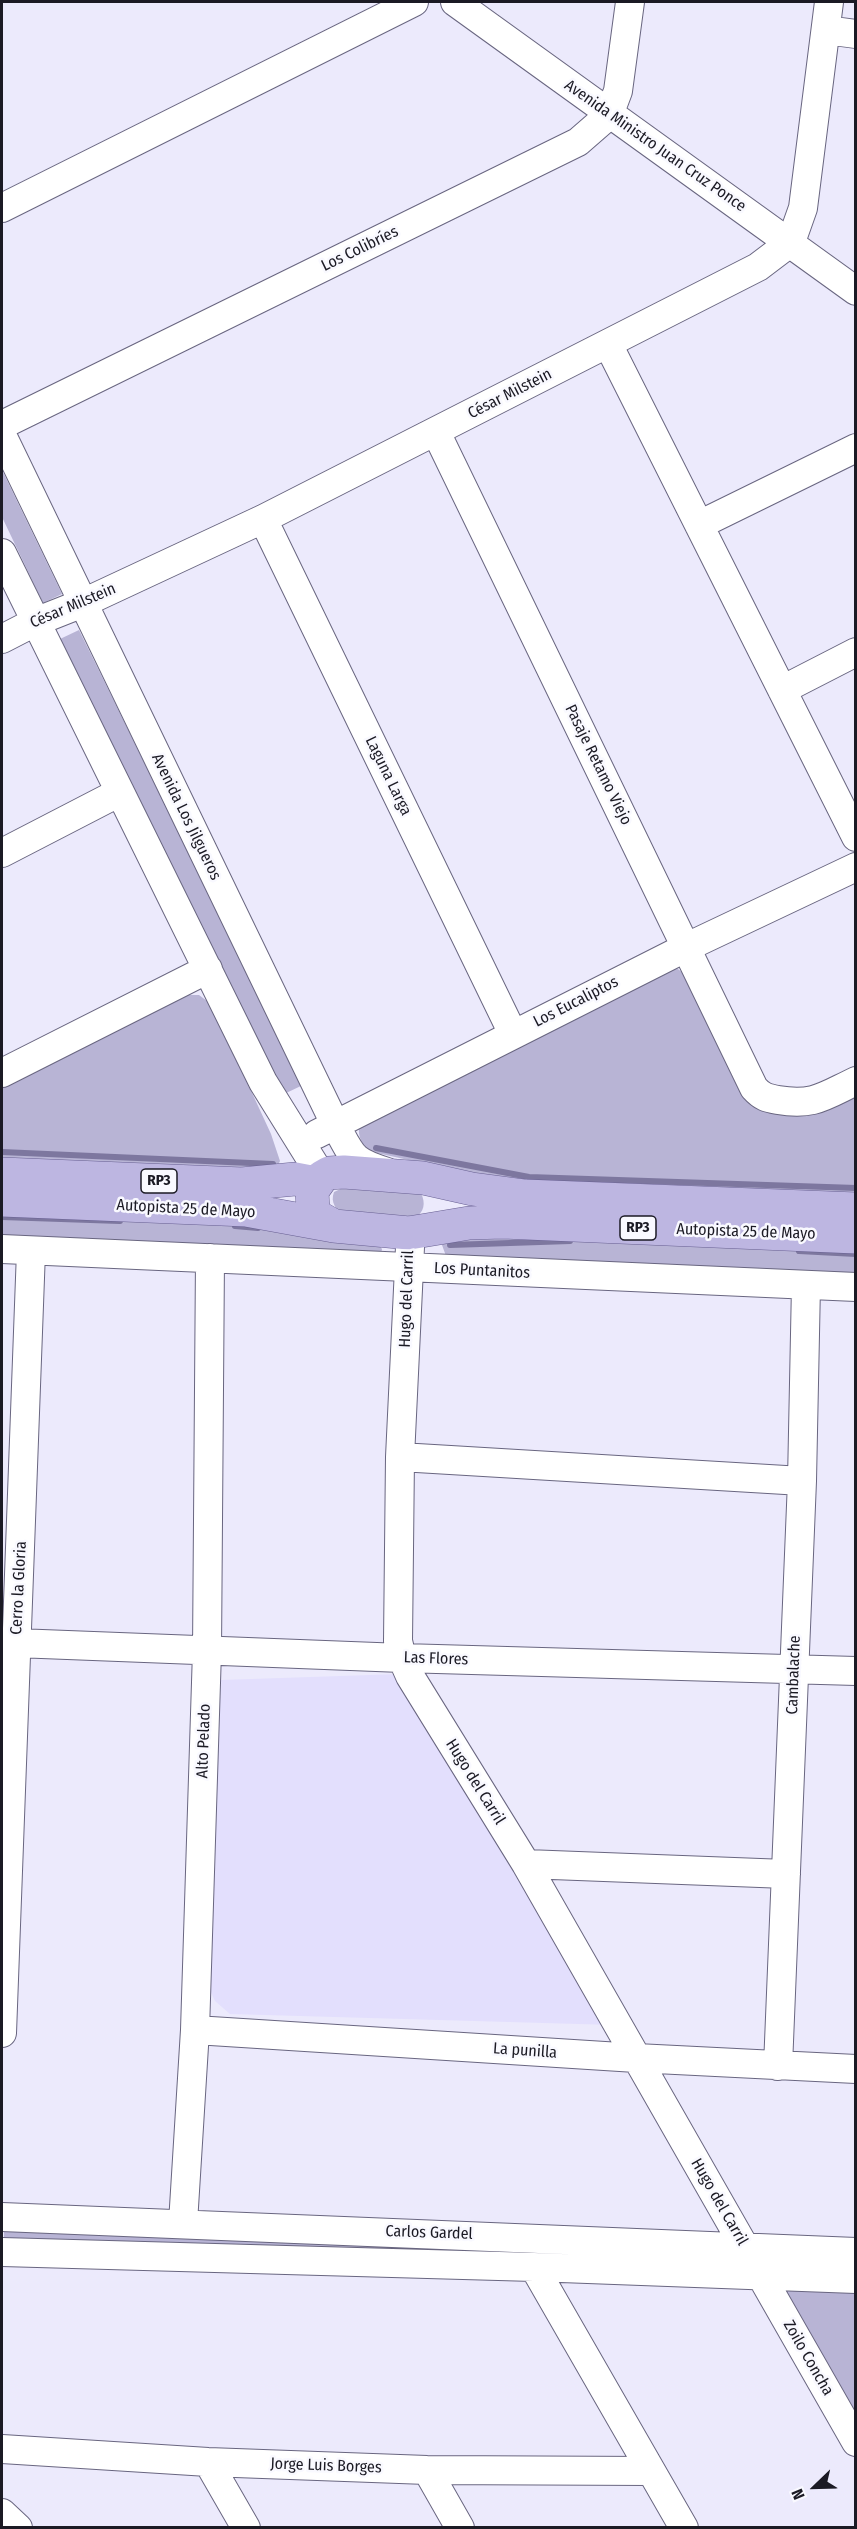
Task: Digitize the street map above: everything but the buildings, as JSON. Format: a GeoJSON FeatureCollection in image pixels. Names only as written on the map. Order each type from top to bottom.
{"type":"FeatureCollection","features":[{"type":"Feature","properties":{"kind":"main road","name":"RP3"},"geometry":{"type":"LineString","coordinates":[[319,1180],[329,1173],[344,1172],[409,1176]]}},
{"type":"Feature","properties":{"kind":"main road","name":"Autopista 25 de Mayo"},"geometry":{"type":"LineString","coordinates":[[2,1174],[242,1184],[295,1179],[319,1180]]}},
{"type":"Feature","properties":{"kind":"main road","name":"Autopista 25 de Mayo"},"geometry":{"type":"LineString","coordinates":[[409,1176],[471,1189],[525,1196],[855,1209]]}},
{"type":"Feature","properties":{"kind":"main road"},"geometry":{"type":"LineString","coordinates":[[409,1176],[435,1188],[441,1199],[441,1211],[435,1222],[415,1233]]}},
{"type":"Feature","properties":{"kind":"main road"},"geometry":{"type":"LineString","coordinates":[[319,1180],[312,1191],[313,1209],[318,1217],[334,1226]]}},
{"type":"Feature","properties":{"kind":"main road","name":"Autopista 25 de Mayo"},"geometry":{"type":"LineString","coordinates":[[2,1200],[246,1210],[334,1226]]}},
{"type":"Feature","properties":{"kind":"main road","name":"Autopista 25 de Mayo"},"geometry":{"type":"LineString","coordinates":[[415,1233],[469,1223],[504,1222],[855,1237]]}},
{"type":"Feature","properties":{"kind":"main road","name":"RP3"},"geometry":{"type":"LineString","coordinates":[[334,1226],[415,1233]]}},
{"type":"Feature","properties":{"kind":"street"},"geometry":{"type":"LineString","coordinates":[[2,208],[414,2]]}},
{"type":"Feature","properties":{"kind":"street","name":"Avenida Ministro Juan Cruz Ponce"},"geometry":{"type":"LineString","coordinates":[[455,2],[791,242],[855,291]]}},
{"type":"Feature","properties":{"kind":"street","name":"Los Colibríes"},"geometry":{"type":"LineString","coordinates":[[2,425],[578,142],[609,114],[618,91],[630,2]]}},
{"type":"Feature","properties":{"kind":"street"},"geometry":{"type":"LineString","coordinates":[[791,242],[803,208],[829,2]]}},
{"type":"Feature","properties":{"kind":"street"},"geometry":{"type":"LineString","coordinates":[[826,30],[855,34]]}},
{"type":"Feature","properties":{"kind":"street","name":"César Milstein"},"geometry":{"type":"LineString","coordinates":[[2,639],[263,519],[436,432],[758,267],[791,242]]}},
{"type":"Feature","properties":{"kind":"street"},"geometry":{"type":"LineString","coordinates":[[608,344],[855,837]]}},
{"type":"Feature","properties":{"kind":"street","name":"Pasaje Retamo Viejo"},"geometry":{"type":"LineString","coordinates":[[436,432],[754,1088],[762,1097],[801,1104],[819,1099],[855,1081]]}},
{"type":"Feature","properties":{"kind":"street","name":"Avenida Los Jilgueros"},"geometry":{"type":"LineString","coordinates":[[2,435],[335,1124],[356,1159],[363,1165],[409,1176]]}},
{"type":"Feature","properties":{"kind":"street"},"geometry":{"type":"LineString","coordinates":[[699,525],[855,448]]}},
{"type":"Feature","properties":{"kind":"street","name":"Laguna Larga"},"geometry":{"type":"LineString","coordinates":[[263,519],[513,1034]]}},
{"type":"Feature","properties":{"kind":"street"},"geometry":{"type":"LineString","coordinates":[[2,553],[263,1082],[319,1180]]}},
{"type":"Feature","properties":{"kind":"street"},"geometry":{"type":"LineString","coordinates":[[782,690],[855,652]]}},
{"type":"Feature","properties":{"kind":"street"},"geometry":{"type":"LineString","coordinates":[[2,853],[120,792]]}},
{"type":"Feature","properties":{"kind":"street","name":"Los Eucaliptos"},"geometry":{"type":"LineString","coordinates":[[299,1143],[687,947],[855,867]]}},
{"type":"Feature","properties":{"kind":"street"},"geometry":{"type":"LineString","coordinates":[[2,1073],[208,969]]}},
{"type":"Feature","properties":{"kind":"street","name":"Hugo del Carril"},"geometry":{"type":"LineString","coordinates":[[415,1233],[409,1268],[400,1457],[398,1641],[402,1658],[410,1676],[526,1864],[761,2275]]}},
{"type":"Feature","properties":{"kind":"street","name":"Los Puntanitos"},"geometry":{"type":"LineString","coordinates":[[2,1249],[855,1287]]}},
{"type":"Feature","properties":{"kind":"street","name":"Cerro la Gloria"},"geometry":{"type":"LineString","coordinates":[[2,2033],[16,1643],[13,1451],[31,1251]]}},
{"type":"Feature","properties":{"kind":"street","name":"Alto Pelado"},"geometry":{"type":"LineString","coordinates":[[183,2223],[195,2030],[207,1651],[210,1258]]}},
{"type":"Feature","properties":{"kind":"street","name":"Cambalache"},"geometry":{"type":"LineString","coordinates":[[778,2066],[802,1481],[806,1285]]}},
{"type":"Feature","properties":{"kind":"street"},"geometry":{"type":"LineString","coordinates":[[400,1457],[802,1481]]}},
{"type":"Feature","properties":{"kind":"street","name":"Las Flores"},"geometry":{"type":"LineString","coordinates":[[16,1643],[402,1658],[855,1671]]}},
{"type":"Feature","properties":{"kind":"street"},"geometry":{"type":"LineString","coordinates":[[526,1864],[786,1874]]}},
{"type":"Feature","properties":{"kind":"street","name":"La punilla"},"geometry":{"type":"LineString","coordinates":[[195,2030],[636,2058],[855,2068]]}},
{"type":"Feature","properties":{"kind":"street","name":"Carlos Gardel"},"geometry":{"type":"LineString","coordinates":[[2,2217],[855,2252]]}},
{"type":"Feature","properties":{"kind":"street","name":"Carlos Gardel"},"geometry":{"type":"LineString","coordinates":[[2,2252],[534,2267],[855,2279]]}},
{"type":"Feature","properties":{"kind":"street"},"geometry":{"type":"LineString","coordinates":[[534,2267],[684,2528]]}},
{"type":"Feature","properties":{"kind":"street","name":"Zoilo Concha"},"geometry":{"type":"LineString","coordinates":[[761,2275],[855,2442]]}},
{"type":"Feature","properties":{"kind":"street","name":"Jorge Luis Borges"},"geometry":{"type":"LineString","coordinates":[[2,2449],[208,2462],[427,2470],[651,2471]]}},
{"type":"Feature","properties":{"kind":"street"},"geometry":{"type":"LineString","coordinates":[[208,2462],[246,2528]]}},
{"type":"Feature","properties":{"kind":"street"},"geometry":{"type":"LineString","coordinates":[[427,2470],[460,2528]]}},
{"type":"Feature","properties":{"kind":"street"},"geometry":{"type":"LineString","coordinates":[[2,2513],[18,2528]]}},
{"type":"Feature","properties":{"kind":"shaded area"},"geometry":{"type":"Polygon","coordinates":[[[2,470],[62,594],[43,603],[2,517],[2,470]]]}},
{"type":"Feature","properties":{"kind":"shaded area"},"geometry":{"type":"Polygon","coordinates":[[[79,630],[303,1085],[284,1094],[60,639],[79,630]]]}},
{"type":"Feature","properties":{"kind":"shaded area"},"geometry":{"type":"Polygon","coordinates":[[[678,969],[689,978],[744,1092],[855,1094],[855,1195],[512,1183],[368,1151],[362,1143],[359,1128],[663,970],[678,969]]]}},
{"type":"Feature","properties":{"kind":"shaded area"},"geometry":{"type":"Polygon","coordinates":[[[188,995],[199,995],[211,1004],[271,1134],[280,1161],[276,1169],[266,1171],[2,1158],[2,1087],[188,995]]]}},
{"type":"Feature","properties":{"kind":"shaded area"},"geometry":{"type":"Polygon","coordinates":[[[347,1186],[421,1193],[423,1207],[415,1219],[344,1216],[335,1206],[333,1196],[334,1192],[347,1186]]]}},
{"type":"Feature","properties":{"kind":"shaded area"},"geometry":{"type":"Polygon","coordinates":[[[2,1211],[212,1217],[379,1245],[382,1249],[381,1254],[2,1239],[2,1211]]]}},
{"type":"Feature","properties":{"kind":"shaded area"},"geometry":{"type":"Polygon","coordinates":[[[460,1236],[855,1247],[855,1277],[446,1256],[442,1245],[445,1241],[460,1236]]]}},
{"type":"Feature","properties":{"kind":"shaded area"},"geometry":{"type":"Polygon","coordinates":[[[400,1674],[613,2025],[230,2014],[215,2001],[206,1982],[221,1680],[400,1674]]]}},
{"type":"Feature","properties":{"kind":"shaded area"},"geometry":{"type":"Polygon","coordinates":[[[4,2229],[703,2257],[277,2251],[4,2238],[4,2229]]]}},
{"type":"Feature","properties":{"kind":"shaded area"},"geometry":{"type":"Polygon","coordinates":[[[792,2283],[855,2286],[855,2420],[784,2292],[792,2283]]]}},
{"type":"Feature","properties":{"kind":"waterway"},"geometry":{"type":"LineString","coordinates":[[376,1148],[529,1177],[856,1188]]}},
{"type":"Feature","properties":{"kind":"waterway"},"geometry":{"type":"LineString","coordinates":[[2,1152],[273,1164]]}},
{"type":"Feature","properties":{"kind":"waterway"},"geometry":{"type":"LineString","coordinates":[[2,1217],[120,1221]]}},
{"type":"Feature","properties":{"kind":"waterway"},"geometry":{"type":"LineString","coordinates":[[235,1226],[258,1228]]}},
{"type":"Feature","properties":{"kind":"waterway"},"geometry":{"type":"LineString","coordinates":[[450,1245],[570,1241]]}},
{"type":"Feature","properties":{"kind":"waterway"},"geometry":{"type":"LineString","coordinates":[[799,1251],[856,1254]]}}]}
